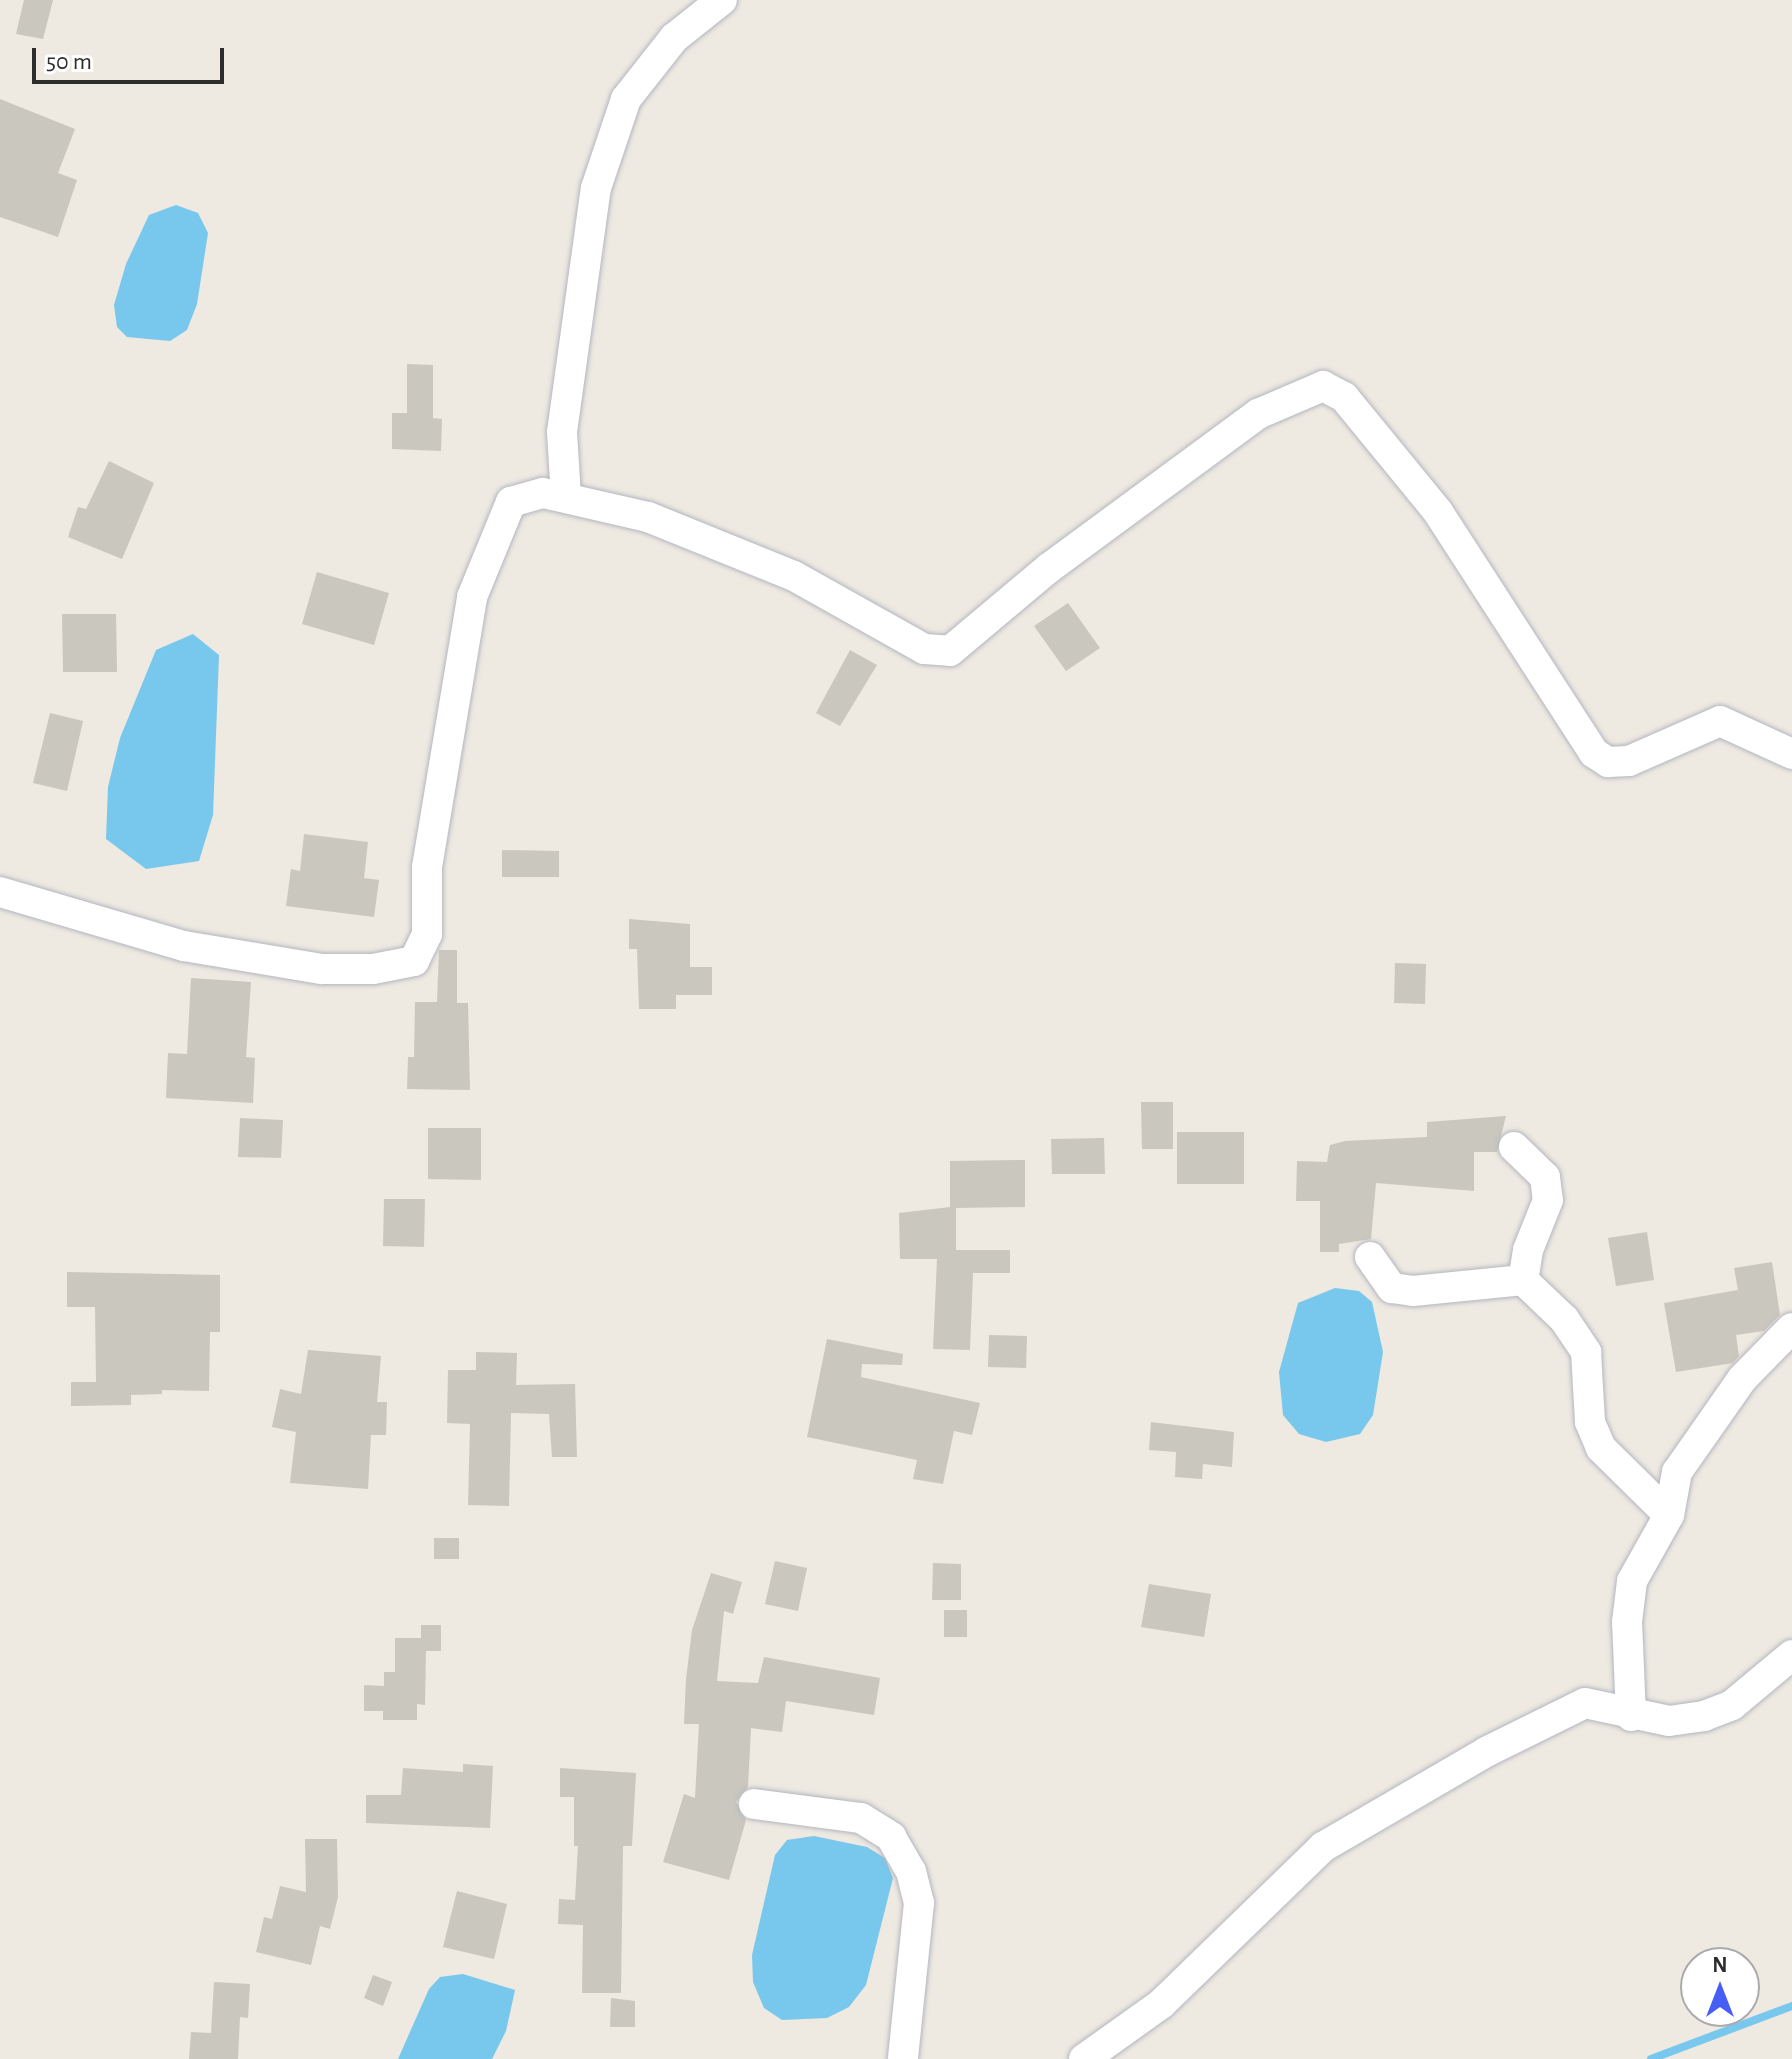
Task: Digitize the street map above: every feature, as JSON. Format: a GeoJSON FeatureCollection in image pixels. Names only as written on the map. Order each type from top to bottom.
{"type":"FeatureCollection","features":[{"type":"Feature","properties":{"kind":"street"},"geometry":{"type":"LineString","coordinates":[[566,497],[562,432],[596,188],[626,99],[674,38],[722,0]]}},
{"type":"Feature","properties":{"kind":"street"},"geometry":{"type":"LineString","coordinates":[[0,892],[184,946],[322,969],[373,969],[414,961],[427,934],[427,867],[472,597],[511,502],[543,493],[648,517],[794,576],[924,649],[950,651],[1049,568],[1258,414],[1323,386],[1344,397],[1438,512],[1594,753],[1608,762],[1629,761],[1720,721],[1792,754]]}},
{"type":"Feature","properties":{"kind":"street"},"geometry":{"type":"LineString","coordinates":[[1514,1147],[1545,1177],[1548,1200],[1528,1250],[1523,1280]]}},
{"type":"Feature","properties":{"kind":"street"},"geometry":{"type":"LineString","coordinates":[[1370,1257],[1392,1288],[1413,1291],[1523,1280],[1564,1319],[1586,1352],[1590,1422],[1601,1448],[1669,1515]]}},
{"type":"Feature","properties":{"kind":"street"},"geometry":{"type":"LineString","coordinates":[[1631,1716],[1627,1622],[1632,1581],[1669,1515],[1677,1472],[1742,1379],[1792,1328]]}},
{"type":"Feature","properties":{"kind":"street"},"geometry":{"type":"LineString","coordinates":[[1084,2059],[1161,2004],[1323,1847],[1486,1752],[1585,1703],[1631,1716],[1669,1721],[1704,1716],[1732,1705],[1792,1655]]}},
{"type":"Feature","properties":{"kind":"street"},"geometry":{"type":"LineString","coordinates":[[754,1804],[861,1818],[891,1837],[911,1871],[919,1903],[903,2059]]}},
{"type":"Feature","properties":{"kind":"water"},"geometry":{"type":"Polygon","coordinates":[[[176,205],[198,213],[208,233],[197,304],[187,330],[170,341],[127,337],[117,327],[114,305],[126,264],[149,215],[176,205]]]}},
{"type":"Feature","properties":{"kind":"water"},"geometry":{"type":"Polygon","coordinates":[[[193,634],[219,655],[213,815],[199,861],[146,869],[106,839],[108,787],[120,738],[156,650],[193,634]]]}},
{"type":"Feature","properties":{"kind":"water"},"geometry":{"type":"Polygon","coordinates":[[[1335,1288],[1359,1291],[1372,1302],[1383,1352],[1373,1415],[1360,1434],[1326,1442],[1299,1434],[1283,1415],[1279,1372],[1298,1303],[1335,1288]]]}},
{"type":"Feature","properties":{"kind":"water"},"geometry":{"type":"Polygon","coordinates":[[[814,1836],[867,1847],[885,1858],[893,1878],[866,1985],[849,2007],[827,2018],[782,2020],[764,2008],[753,1982],[752,1955],[775,1855],[787,1840],[814,1836]]]}},
{"type":"Feature","properties":{"kind":"water"},"geometry":{"type":"Polygon","coordinates":[[[463,1974],[515,1990],[506,2031],[492,2059],[398,2059],[429,1989],[440,1977],[463,1974]]]}},
{"type":"Feature","properties":{"kind":"building"},"geometry":{"type":"Polygon","coordinates":[[[24,0],[53,0],[43,39],[16,34],[24,0]]]}},
{"type":"Feature","properties":{"kind":"building"},"geometry":{"type":"Polygon","coordinates":[[[0,99],[75,129],[58,173],[77,180],[58,237],[0,217],[0,99]]]}},
{"type":"Feature","properties":{"kind":"building"},"geometry":{"type":"Polygon","coordinates":[[[407,364],[433,365],[433,418],[442,419],[441,451],[392,449],[392,413],[407,413],[407,364]]]}},
{"type":"Feature","properties":{"kind":"building"},"geometry":{"type":"Polygon","coordinates":[[[109,461],[154,483],[122,559],[68,537],[78,507],[86,509],[109,461]]]}},
{"type":"Feature","properties":{"kind":"building"},"geometry":{"type":"Polygon","coordinates":[[[317,572],[389,593],[374,645],[302,624],[317,572]]]}},
{"type":"Feature","properties":{"kind":"building"},"geometry":{"type":"Polygon","coordinates":[[[1068,603],[1100,648],[1066,671],[1034,626],[1068,603]]]}},
{"type":"Feature","properties":{"kind":"building"},"geometry":{"type":"Polygon","coordinates":[[[62,614],[116,614],[117,672],[63,672],[62,614]]]}},
{"type":"Feature","properties":{"kind":"building"},"geometry":{"type":"Polygon","coordinates":[[[850,650],[877,665],[840,726],[816,713],[850,650]]]}},
{"type":"Feature","properties":{"kind":"building"},"geometry":{"type":"Polygon","coordinates":[[[50,713],[83,721],[67,791],[33,783],[50,713]]]}},
{"type":"Feature","properties":{"kind":"building"},"geometry":{"type":"Polygon","coordinates":[[[304,834],[368,842],[364,878],[379,880],[374,917],[286,906],[291,869],[300,871],[304,834]]]}},
{"type":"Feature","properties":{"kind":"building"},"geometry":{"type":"Polygon","coordinates":[[[502,850],[559,851],[559,877],[502,877],[502,850]]]}},
{"type":"Feature","properties":{"kind":"building"},"geometry":{"type":"Polygon","coordinates":[[[629,919],[690,924],[690,967],[712,967],[712,995],[676,995],[676,1009],[639,1009],[637,949],[629,949],[629,919]]]}},
{"type":"Feature","properties":{"kind":"building"},"geometry":{"type":"Polygon","coordinates":[[[439,950],[457,950],[457,1003],[468,1003],[470,1090],[407,1089],[408,1057],[414,1057],[415,1002],[437,1002],[439,950]]]}},
{"type":"Feature","properties":{"kind":"building"},"geometry":{"type":"Polygon","coordinates":[[[1395,963],[1426,964],[1425,1004],[1394,1003],[1395,963]]]}},
{"type":"Feature","properties":{"kind":"building"},"geometry":{"type":"Polygon","coordinates":[[[191,978],[251,982],[246,1057],[255,1058],[253,1103],[166,1098],[168,1053],[187,1054],[191,978]]]}},
{"type":"Feature","properties":{"kind":"building"},"geometry":{"type":"Polygon","coordinates":[[[1141,1102],[1173,1102],[1173,1149],[1142,1149],[1141,1102]]]}},
{"type":"Feature","properties":{"kind":"building"},"geometry":{"type":"Polygon","coordinates":[[[1506,1116],[1497,1152],[1474,1152],[1474,1191],[1376,1183],[1371,1239],[1339,1244],[1339,1252],[1320,1252],[1320,1201],[1296,1201],[1297,1161],[1327,1162],[1330,1145],[1345,1141],[1427,1137],[1427,1122],[1506,1116]]]}},
{"type":"Feature","properties":{"kind":"building"},"geometry":{"type":"Polygon","coordinates":[[[240,1118],[283,1120],[281,1158],[238,1157],[240,1118]]]}},
{"type":"Feature","properties":{"kind":"building"},"geometry":{"type":"Polygon","coordinates":[[[428,1128],[481,1128],[481,1180],[428,1179],[428,1128]]]}},
{"type":"Feature","properties":{"kind":"building"},"geometry":{"type":"Polygon","coordinates":[[[1177,1132],[1244,1132],[1244,1184],[1177,1184],[1177,1132]]]}},
{"type":"Feature","properties":{"kind":"building"},"geometry":{"type":"Polygon","coordinates":[[[1104,1138],[1105,1174],[1052,1174],[1051,1139],[1104,1138]]]}},
{"type":"Feature","properties":{"kind":"building"},"geometry":{"type":"Polygon","coordinates":[[[1025,1160],[1025,1207],[956,1208],[956,1250],[1010,1250],[1010,1273],[973,1273],[970,1350],[933,1349],[937,1259],[900,1259],[899,1213],[950,1207],[950,1161],[1025,1160]]]}},
{"type":"Feature","properties":{"kind":"building"},"geometry":{"type":"Polygon","coordinates":[[[384,1199],[425,1199],[424,1247],[383,1246],[384,1199]]]}},
{"type":"Feature","properties":{"kind":"building"},"geometry":{"type":"Polygon","coordinates":[[[1647,1232],[1654,1280],[1616,1286],[1608,1238],[1647,1232]]]}},
{"type":"Feature","properties":{"kind":"building"},"geometry":{"type":"Polygon","coordinates":[[[1772,1262],[1780,1315],[1764,1331],[1736,1335],[1739,1356],[1733,1363],[1676,1372],[1664,1303],[1738,1290],[1734,1268],[1772,1262]]]}},
{"type":"Feature","properties":{"kind":"building"},"geometry":{"type":"Polygon","coordinates":[[[67,1272],[220,1275],[220,1332],[210,1332],[209,1391],[162,1390],[162,1394],[131,1395],[131,1405],[71,1406],[71,1382],[96,1382],[95,1307],[67,1307],[67,1272]]]}},
{"type":"Feature","properties":{"kind":"building"},"geometry":{"type":"Polygon","coordinates":[[[989,1335],[1027,1336],[1026,1368],[988,1367],[989,1335]]]}},
{"type":"Feature","properties":{"kind":"building"},"geometry":{"type":"Polygon","coordinates":[[[827,1339],[903,1354],[902,1365],[862,1364],[861,1377],[980,1403],[972,1435],[954,1431],[943,1484],[913,1479],[917,1460],[807,1437],[827,1339]]]}},
{"type":"Feature","properties":{"kind":"building"},"geometry":{"type":"Polygon","coordinates":[[[308,1350],[381,1356],[377,1402],[387,1402],[386,1435],[371,1435],[368,1489],[290,1483],[296,1432],[272,1427],[280,1389],[301,1394],[308,1350]]]}},
{"type":"Feature","properties":{"kind":"building"},"geometry":{"type":"Polygon","coordinates":[[[476,1352],[517,1353],[516,1385],[575,1384],[577,1457],[552,1457],[549,1414],[511,1413],[509,1506],[468,1505],[470,1424],[447,1423],[448,1370],[476,1370],[476,1352]]]}},
{"type":"Feature","properties":{"kind":"building"},"geometry":{"type":"Polygon","coordinates":[[[1151,1422],[1234,1432],[1232,1467],[1203,1464],[1202,1479],[1175,1477],[1176,1452],[1149,1450],[1151,1422]]]}},
{"type":"Feature","properties":{"kind":"building"},"geometry":{"type":"Polygon","coordinates":[[[434,1538],[459,1538],[459,1559],[434,1559],[434,1538]]]}},
{"type":"Feature","properties":{"kind":"building"},"geometry":{"type":"Polygon","coordinates":[[[775,1561],[807,1568],[798,1611],[765,1604],[775,1561]]]}},
{"type":"Feature","properties":{"kind":"building"},"geometry":{"type":"Polygon","coordinates":[[[933,1563],[961,1564],[961,1600],[932,1600],[933,1563]]]}},
{"type":"Feature","properties":{"kind":"building"},"geometry":{"type":"Polygon","coordinates":[[[711,1573],[742,1582],[733,1614],[724,1611],[717,1681],[758,1683],[764,1657],[880,1678],[874,1715],[786,1701],[782,1732],[751,1728],[748,1787],[736,1802],[746,1820],[729,1880],[663,1862],[684,1794],[695,1798],[699,1724],[684,1724],[686,1679],[692,1630],[711,1573]]]}},
{"type":"Feature","properties":{"kind":"building"},"geometry":{"type":"Polygon","coordinates":[[[1149,1584],[1211,1594],[1204,1637],[1141,1627],[1149,1584]]]}},
{"type":"Feature","properties":{"kind":"building"},"geometry":{"type":"Polygon","coordinates":[[[944,1610],[967,1610],[967,1637],[944,1637],[944,1610]]]}},
{"type":"Feature","properties":{"kind":"building"},"geometry":{"type":"Polygon","coordinates":[[[421,1625],[441,1625],[441,1651],[426,1651],[425,1705],[417,1704],[417,1720],[383,1720],[383,1711],[364,1711],[364,1685],[384,1686],[384,1672],[395,1672],[395,1638],[421,1638],[421,1625]]]}},
{"type":"Feature","properties":{"kind":"building"},"geometry":{"type":"Polygon","coordinates":[[[463,1764],[493,1766],[490,1828],[366,1823],[366,1795],[401,1795],[403,1768],[463,1772],[463,1764]]]}},
{"type":"Feature","properties":{"kind":"building"},"geometry":{"type":"Polygon","coordinates":[[[560,1768],[636,1773],[632,1846],[623,1846],[621,1993],[582,1993],[583,1925],[558,1924],[559,1899],[575,1900],[578,1846],[574,1846],[574,1797],[560,1797],[560,1768]]]}},
{"type":"Feature","properties":{"kind":"building"},"geometry":{"type":"Polygon","coordinates":[[[305,1839],[337,1839],[338,1897],[330,1929],[320,1926],[311,1965],[256,1952],[264,1917],[272,1919],[280,1886],[306,1892],[305,1839]]]}},
{"type":"Feature","properties":{"kind":"building"},"geometry":{"type":"Polygon","coordinates":[[[457,1891],[507,1904],[494,1959],[443,1947],[457,1891]]]}},
{"type":"Feature","properties":{"kind":"building"},"geometry":{"type":"Polygon","coordinates":[[[373,1975],[392,1982],[383,2006],[364,1998],[373,1975]]]}},
{"type":"Feature","properties":{"kind":"building"},"geometry":{"type":"Polygon","coordinates":[[[214,1982],[250,1984],[248,2018],[240,2017],[238,2059],[189,2059],[191,2032],[211,2033],[214,1982]]]}},
{"type":"Feature","properties":{"kind":"building"},"geometry":{"type":"Polygon","coordinates":[[[611,1998],[635,2001],[635,2027],[610,2027],[611,1998]]]}},
{"type":"Feature","properties":{"kind":"waterway"},"geometry":{"type":"LineString","coordinates":[[1651,2059],[1792,2006]]}}]}
